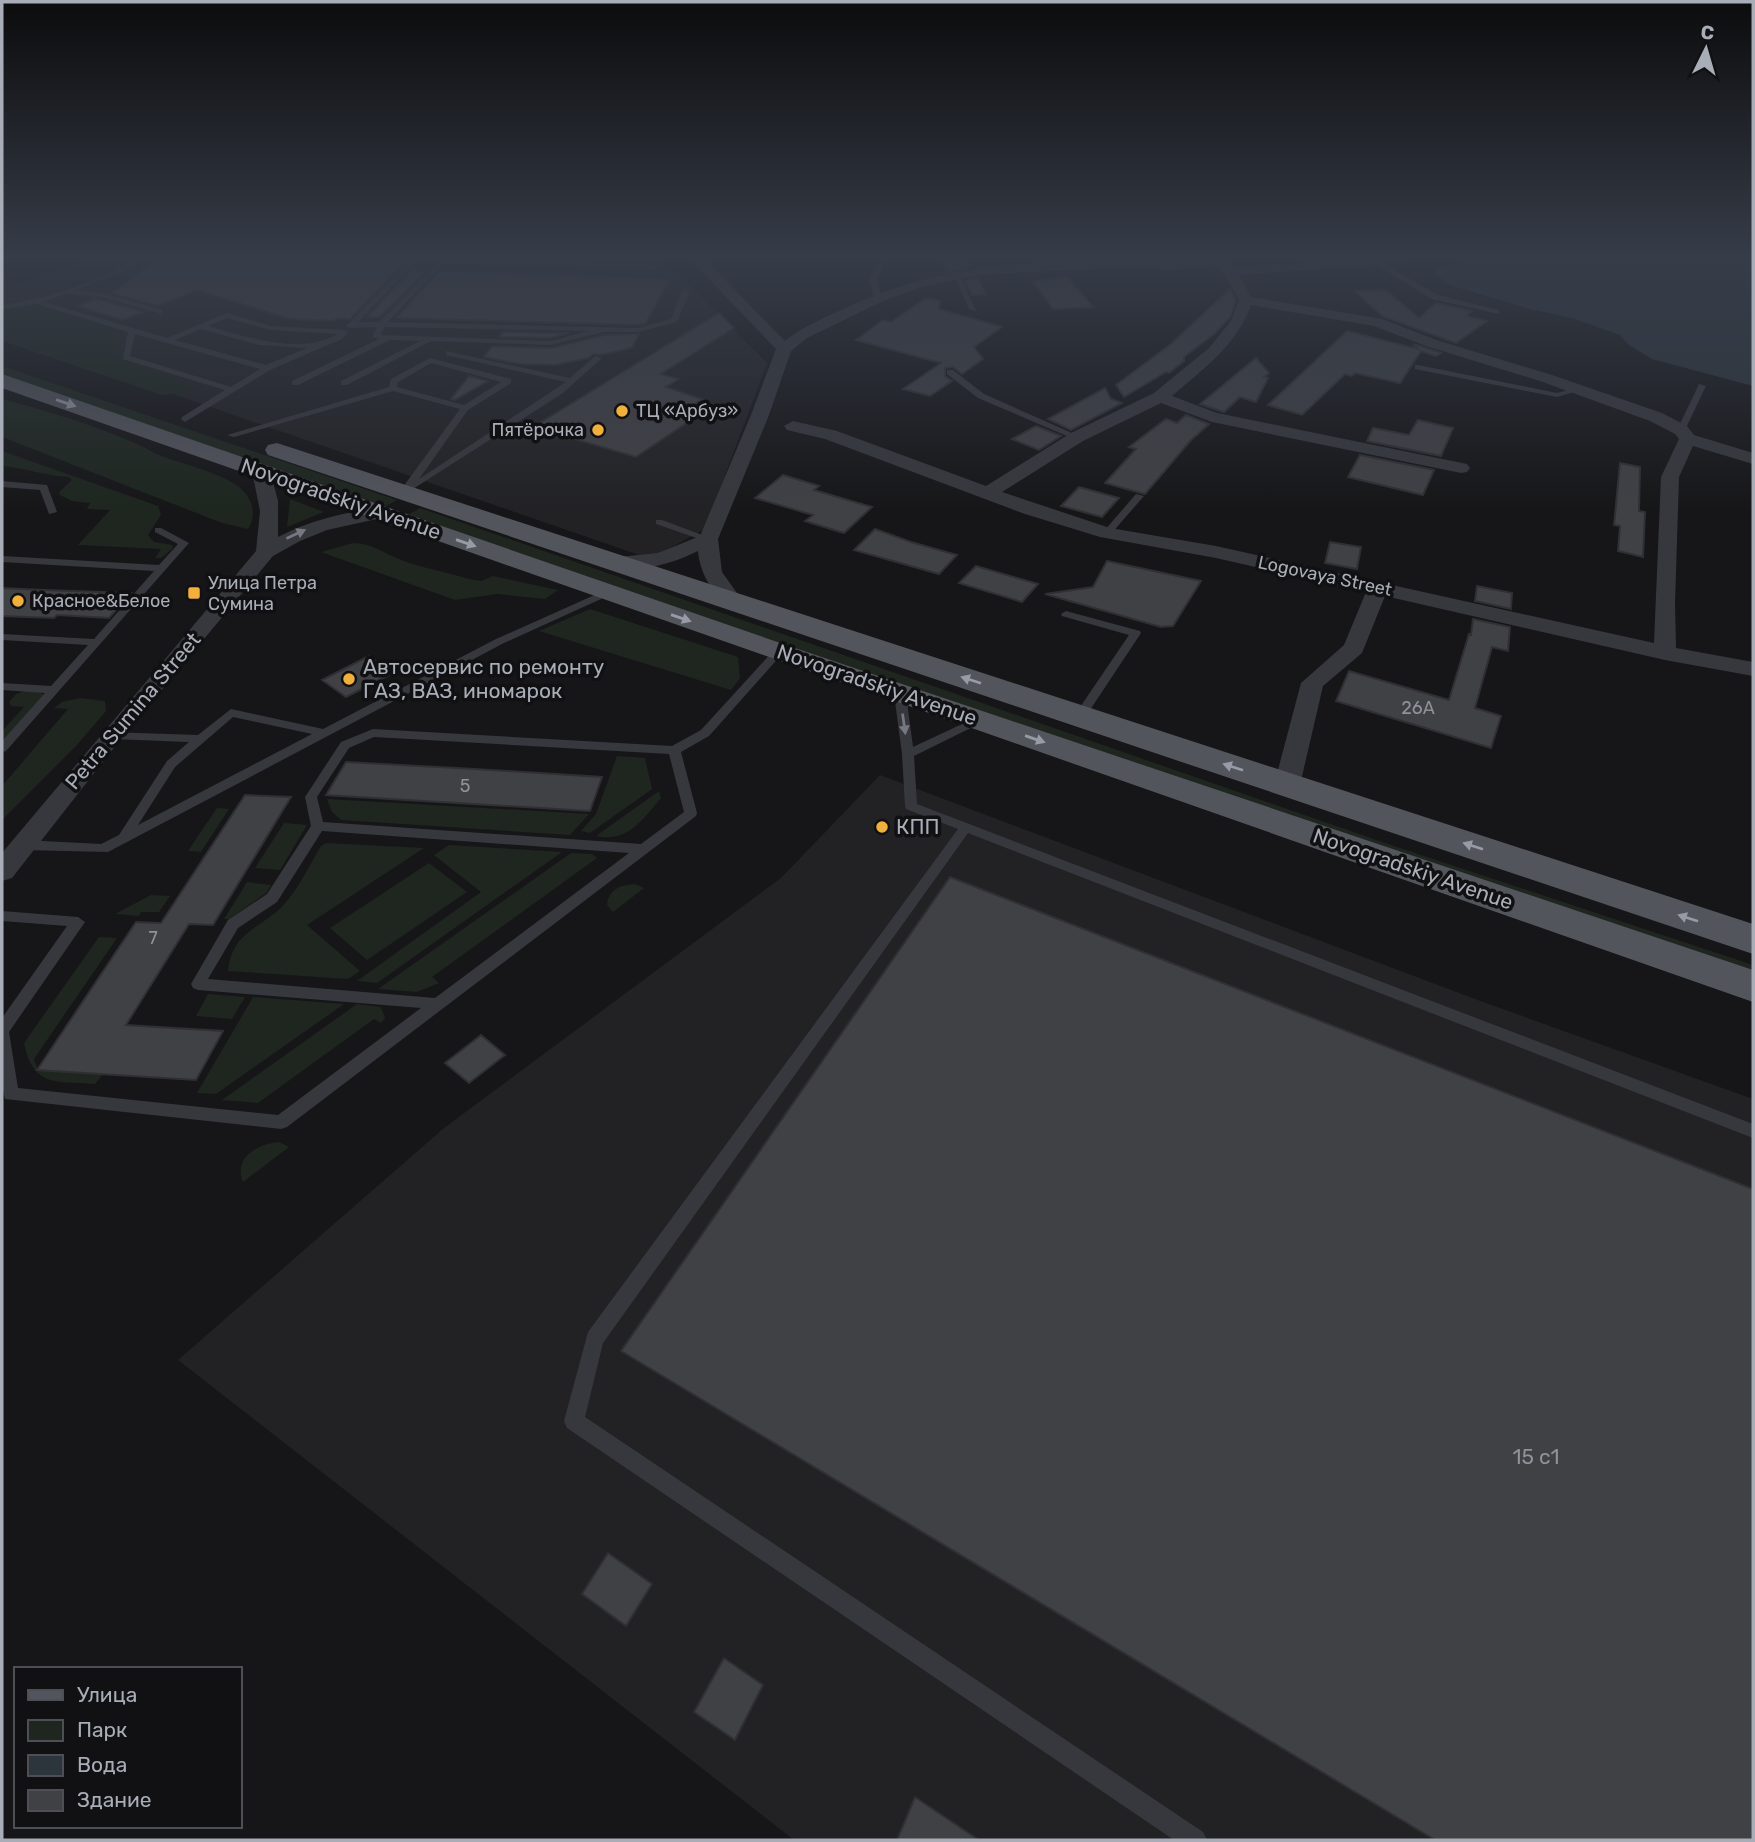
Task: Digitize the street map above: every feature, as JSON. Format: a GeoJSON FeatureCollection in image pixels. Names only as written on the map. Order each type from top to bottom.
{"type":"FeatureCollection","features":[{"type":"Feature","properties":{"kind":"main road","name":"Novogradskiy Avenue"},"geometry":{"type":"LineString","coordinates":[[2,359],[1753,939]]}},
{"type":"Feature","properties":{"kind":"main road","name":"Novogradskiy Avenue"},"geometry":{"type":"LineString","coordinates":[[2,380],[778,652],[1753,986]]}},
{"type":"Feature","properties":{"kind":"street"},"geometry":{"type":"LineString","coordinates":[[777,340],[784,348]]}},
{"type":"Feature","properties":{"kind":"street"},"geometry":{"type":"LineString","coordinates":[[732,600],[716,584],[708,566],[708,539],[760,415],[784,348],[795,340]]}},
{"type":"Feature","properties":{"kind":"street"},"geometry":{"type":"LineString","coordinates":[[987,494],[1077,437],[1160,397],[1215,351],[1224,340]]}},
{"type":"Feature","properties":{"kind":"street"},"geometry":{"type":"LineString","coordinates":[[1424,340],[1546,378],[1656,417],[1685,435],[1753,459]]}},
{"type":"Feature","properties":{"kind":"street"},"geometry":{"type":"LineString","coordinates":[[1160,397],[1212,417],[1461,468]]}},
{"type":"Feature","properties":{"kind":"street","name":"Logovaya Street"},"geometry":{"type":"LineString","coordinates":[[793,426],[831,435],[987,494],[1107,533],[1216,552],[1665,653],[1753,669]]}},
{"type":"Feature","properties":{"kind":"street"},"geometry":{"type":"LineString","coordinates":[[1665,653],[1664,604],[1670,477],[1685,435]]}},
{"type":"Feature","properties":{"kind":"street"},"geometry":{"type":"LineString","coordinates":[[261,471],[269,491],[271,511],[266,552]]}},
{"type":"Feature","properties":{"kind":"street","name":"Petra Sumina Street"},"geometry":{"type":"LineString","coordinates":[[2,871],[266,552],[289,536],[318,525],[379,513]]}},
{"type":"Feature","properties":{"kind":"street"},"geometry":{"type":"LineString","coordinates":[[616,562],[642,564],[672,557],[708,539]]}},
{"type":"Feature","properties":{"kind":"street"},"geometry":{"type":"LineString","coordinates":[[1287,785],[1312,683],[1354,648],[1378,587]]}},
{"type":"Feature","properties":{"kind":"lane"},"geometry":{"type":"LineString","coordinates":[[130,340],[126,358],[232,390]]}},
{"type":"Feature","properties":{"kind":"lane"},"geometry":{"type":"LineString","coordinates":[[169,340],[267,368]]}},
{"type":"Feature","properties":{"kind":"lane"},"geometry":{"type":"LineString","coordinates":[[248,340],[259,343],[317,346]]}},
{"type":"Feature","properties":{"kind":"lane"},"geometry":{"type":"LineString","coordinates":[[185,419],[267,368],[332,340]]}},
{"type":"Feature","properties":{"kind":"lane"},"geometry":{"type":"LineString","coordinates":[[295,383],[383,340]]}},
{"type":"Feature","properties":{"kind":"lane"},"geometry":{"type":"LineString","coordinates":[[344,383],[428,340]]}},
{"type":"Feature","properties":{"kind":"lane"},"geometry":{"type":"LineString","coordinates":[[459,340],[551,343],[563,340]]}},
{"type":"Feature","properties":{"kind":"lane"},"geometry":{"type":"LineString","coordinates":[[449,353],[572,381]]}},
{"type":"Feature","properties":{"kind":"lane"},"geometry":{"type":"LineString","coordinates":[[405,491],[560,391],[598,358]]}},
{"type":"Feature","properties":{"kind":"lane"},"geometry":{"type":"LineString","coordinates":[[393,388],[394,381],[429,360],[508,381],[464,408],[405,491]]}},
{"type":"Feature","properties":{"kind":"lane"},"geometry":{"type":"LineString","coordinates":[[1418,367],[1557,395],[1577,390]]}},
{"type":"Feature","properties":{"kind":"lane"},"geometry":{"type":"LineString","coordinates":[[950,372],[981,396],[1077,437]]}},
{"type":"Feature","properties":{"kind":"lane"},"geometry":{"type":"LineString","coordinates":[[1685,435],[1702,386]]}},
{"type":"Feature","properties":{"kind":"lane"},"geometry":{"type":"LineString","coordinates":[[232,435],[393,388],[464,408]]}},
{"type":"Feature","properties":{"kind":"lane"},"geometry":{"type":"LineString","coordinates":[[2,484],[44,487],[52,512]]}},
{"type":"Feature","properties":{"kind":"lane"},"geometry":{"type":"LineString","coordinates":[[1107,533],[1139,496]]}},
{"type":"Feature","properties":{"kind":"lane"},"geometry":{"type":"LineString","coordinates":[[659,522],[708,539]]}},
{"type":"Feature","properties":{"kind":"lane"},"geometry":{"type":"LineString","coordinates":[[2,748],[184,543],[158,530]]}},
{"type":"Feature","properties":{"kind":"lane"},"geometry":{"type":"LineString","coordinates":[[2,559],[162,568]]}},
{"type":"Feature","properties":{"kind":"lane"},"geometry":{"type":"LineString","coordinates":[[23,845],[103,849],[500,641],[608,593]]}},
{"type":"Feature","properties":{"kind":"lane"},"geometry":{"type":"LineString","coordinates":[[1066,614],[1136,633],[1080,716]]}},
{"type":"Feature","properties":{"kind":"lane"},"geometry":{"type":"LineString","coordinates":[[2,637],[97,642]]}},
{"type":"Feature","properties":{"kind":"lane"},"geometry":{"type":"LineString","coordinates":[[440,1004],[198,984],[233,924],[272,898],[318,825],[311,797],[345,745],[373,733],[674,750],[705,733],[778,652]]}},
{"type":"Feature","properties":{"kind":"lane"},"geometry":{"type":"LineString","coordinates":[[2,699],[8,686],[54,690]]}},
{"type":"Feature","properties":{"kind":"lane"},"geometry":{"type":"LineString","coordinates":[[900,694],[911,806],[1753,1131]]}},
{"type":"Feature","properties":{"kind":"lane"},"geometry":{"type":"LineString","coordinates":[[124,838],[171,764],[231,713],[324,733]]}},
{"type":"Feature","properties":{"kind":"lane"},"geometry":{"type":"LineString","coordinates":[[908,754],[981,720]]}},
{"type":"Feature","properties":{"kind":"lane"},"geometry":{"type":"LineString","coordinates":[[112,735],[201,738]]}},
{"type":"Feature","properties":{"kind":"lane"},"geometry":{"type":"LineString","coordinates":[[2,916],[78,922],[2,1031],[11,1094],[281,1122],[691,813],[674,750]]}},
{"type":"Feature","properties":{"kind":"lane"},"geometry":{"type":"LineString","coordinates":[[318,825],[644,849]]}},
{"type":"Feature","properties":{"kind":"lane"},"geometry":{"type":"LineString","coordinates":[[966,827],[595,1339],[574,1421],[1195,1840]]}},
{"type":"Feature","properties":{"kind":"shaded area"},"geometry":{"type":"Polygon","coordinates":[[[16,340],[744,340],[767,363],[705,529],[657,555],[642,556],[16,340]]]}},
{"type":"Feature","properties":{"kind":"shaded area"},"geometry":{"type":"Polygon","coordinates":[[[880,775],[1475,999],[1753,1099],[1753,1840],[794,1840],[178,1360],[444,1128],[781,878],[880,775]]]}},
{"type":"Feature","properties":{"kind":"green space"},"geometry":{"type":"Polygon","coordinates":[[[119,340],[116,353],[119,359],[192,386],[183,393],[162,395],[2,341],[119,340]]]}},
{"type":"Feature","properties":{"kind":"green space"},"geometry":{"type":"Polygon","coordinates":[[[2,366],[397,500],[386,506],[2,375],[2,366]]]}},
{"type":"Feature","properties":{"kind":"green space"},"geometry":{"type":"Polygon","coordinates":[[[2,399],[82,423],[232,482],[248,496],[253,512],[251,524],[248,529],[222,523],[2,437],[2,399]]]}},
{"type":"Feature","properties":{"kind":"green space"},"geometry":{"type":"Polygon","coordinates":[[[2,451],[158,506],[161,515],[148,535],[154,542],[173,545],[172,549],[161,558],[155,558],[161,549],[78,545],[110,510],[87,509],[90,503],[72,501],[60,495],[59,492],[72,480],[69,477],[2,466],[2,451]]]}},
{"type":"Feature","properties":{"kind":"green space"},"geometry":{"type":"Polygon","coordinates":[[[290,499],[324,512],[287,527],[290,499]]]}},
{"type":"Feature","properties":{"kind":"green space"},"geometry":{"type":"Polygon","coordinates":[[[420,508],[1391,845],[1753,965],[1753,982],[406,516],[420,508]]]}},
{"type":"Feature","properties":{"kind":"green space"},"geometry":{"type":"Polygon","coordinates":[[[353,543],[366,545],[407,562],[469,579],[481,581],[493,576],[558,590],[545,599],[497,594],[455,600],[321,552],[353,543]]]}},
{"type":"Feature","properties":{"kind":"green space"},"geometry":{"type":"Polygon","coordinates":[[[590,609],[738,657],[740,678],[731,690],[539,631],[590,609]]]}},
{"type":"Feature","properties":{"kind":"green space"},"geometry":{"type":"Polygon","coordinates":[[[24,691],[40,692],[44,695],[2,742],[2,731],[24,707],[11,706],[9,702],[16,694],[24,691]]]}},
{"type":"Feature","properties":{"kind":"green space"},"geometry":{"type":"Polygon","coordinates":[[[80,698],[105,701],[106,711],[76,746],[2,820],[2,786],[68,709],[54,708],[62,702],[80,698]]]}},
{"type":"Feature","properties":{"kind":"green space"},"geometry":{"type":"Polygon","coordinates":[[[617,756],[645,758],[652,789],[590,833],[581,831],[596,814],[617,756]]]}},
{"type":"Feature","properties":{"kind":"green space"},"geometry":{"type":"Polygon","coordinates":[[[659,791],[661,798],[634,828],[617,836],[596,836],[659,791]]]}},
{"type":"Feature","properties":{"kind":"green space"},"geometry":{"type":"Polygon","coordinates":[[[327,799],[589,814],[570,835],[341,820],[332,812],[327,799]]]}},
{"type":"Feature","properties":{"kind":"green space"},"geometry":{"type":"Polygon","coordinates":[[[217,808],[229,809],[201,852],[188,851],[217,808]]]}},
{"type":"Feature","properties":{"kind":"green space"},"geometry":{"type":"Polygon","coordinates":[[[284,823],[307,825],[280,870],[255,868],[284,823]]]}},
{"type":"Feature","properties":{"kind":"green space"},"geometry":{"type":"Polygon","coordinates":[[[326,843],[424,848],[307,925],[360,971],[348,979],[228,971],[236,946],[243,937],[286,902],[321,846],[326,843]]]}},
{"type":"Feature","properties":{"kind":"green space"},"geometry":{"type":"Polygon","coordinates":[[[449,845],[562,852],[377,983],[357,981],[481,892],[434,855],[449,845]]]}},
{"type":"Feature","properties":{"kind":"green space"},"geometry":{"type":"Polygon","coordinates":[[[571,853],[592,854],[597,858],[432,977],[439,983],[417,992],[378,989],[571,853]]]}},
{"type":"Feature","properties":{"kind":"green space"},"geometry":{"type":"Polygon","coordinates":[[[429,863],[467,892],[367,960],[330,928],[429,863]]]}},
{"type":"Feature","properties":{"kind":"green space"},"geometry":{"type":"Polygon","coordinates":[[[247,882],[271,885],[266,893],[229,919],[224,919],[247,882]]]}},
{"type":"Feature","properties":{"kind":"green space"},"geometry":{"type":"Polygon","coordinates":[[[635,884],[644,888],[613,912],[607,905],[610,895],[620,887],[635,884]]]}},
{"type":"Feature","properties":{"kind":"green space"},"geometry":{"type":"Polygon","coordinates":[[[151,895],[170,896],[159,912],[141,912],[139,916],[115,914],[151,895]]]}},
{"type":"Feature","properties":{"kind":"green space"},"geometry":{"type":"Polygon","coordinates":[[[99,937],[117,938],[34,1059],[38,1070],[103,1074],[95,1084],[58,1082],[40,1075],[28,1058],[24,1043],[99,937]]]}},
{"type":"Feature","properties":{"kind":"green space"},"geometry":{"type":"Polygon","coordinates":[[[208,994],[245,997],[232,1019],[196,1016],[208,994]]]}},
{"type":"Feature","properties":{"kind":"green space"},"geometry":{"type":"Polygon","coordinates":[[[253,997],[344,1004],[216,1094],[197,1093],[253,997]]]}},
{"type":"Feature","properties":{"kind":"green space"},"geometry":{"type":"Polygon","coordinates":[[[357,1004],[381,1007],[385,1018],[381,1023],[374,1019],[258,1103],[222,1100],[357,1004]]]}},
{"type":"Feature","properties":{"kind":"green space"},"geometry":{"type":"Polygon","coordinates":[[[279,1142],[289,1147],[243,1182],[241,1166],[244,1159],[255,1149],[279,1142]]]}},
{"type":"Feature","properties":{"kind":"water"},"geometry":{"type":"Polygon","coordinates":[[[1624,340],[1753,340],[1753,386],[1652,359],[1624,340]]]}},
{"type":"Feature","properties":{"kind":"building"},"geometry":{"type":"Polygon","coordinates":[[[584,340],[636,340],[632,348],[601,355],[593,354],[589,358],[556,365],[519,364],[484,357],[492,346],[551,348],[584,340]]]}},
{"type":"Feature","properties":{"kind":"building","name":"ТЦ «Арбуз»"},"geometry":{"type":"Polygon","coordinates":[[[675,340],[715,340],[661,374],[679,379],[666,387],[702,399],[679,416],[691,420],[636,457],[533,427],[675,340]]]}},
{"type":"Feature","properties":{"kind":"building"},"geometry":{"type":"Polygon","coordinates":[[[856,340],[984,340],[974,347],[983,359],[962,374],[953,367],[945,368],[945,376],[952,381],[930,396],[903,389],[941,363],[856,340]]]}},
{"type":"Feature","properties":{"kind":"building"},"geometry":{"type":"Polygon","coordinates":[[[1175,340],[1206,340],[1169,373],[1166,372],[1124,397],[1116,385],[1175,340]]]}},
{"type":"Feature","properties":{"kind":"building"},"geometry":{"type":"Polygon","coordinates":[[[1337,340],[1382,340],[1418,349],[1413,344],[1441,353],[1436,356],[1421,351],[1400,383],[1355,373],[1352,376],[1345,374],[1302,415],[1268,405],[1337,340]]]}},
{"type":"Feature","properties":{"kind":"building"},"geometry":{"type":"Polygon","coordinates":[[[1256,358],[1269,373],[1264,377],[1268,378],[1256,402],[1240,397],[1224,412],[1200,404],[1256,358]]]}},
{"type":"Feature","properties":{"kind":"building"},"geometry":{"type":"Polygon","coordinates":[[[469,376],[488,381],[455,400],[451,399],[469,376]]]}},
{"type":"Feature","properties":{"kind":"building"},"geometry":{"type":"Polygon","coordinates":[[[1105,388],[1111,399],[1122,403],[1071,430],[1048,419],[1105,388]]]}},
{"type":"Feature","properties":{"kind":"building"},"geometry":{"type":"Polygon","coordinates":[[[1186,415],[1209,424],[1191,440],[1145,494],[1105,483],[1136,449],[1129,447],[1166,419],[1177,423],[1186,415]]]}},
{"type":"Feature","properties":{"kind":"building"},"geometry":{"type":"Polygon","coordinates":[[[1418,420],[1453,428],[1441,456],[1367,441],[1373,428],[1409,435],[1418,420]]]}},
{"type":"Feature","properties":{"kind":"building"},"geometry":{"type":"Polygon","coordinates":[[[1036,426],[1061,436],[1039,450],[1012,439],[1036,426]]]}},
{"type":"Feature","properties":{"kind":"building"},"geometry":{"type":"Polygon","coordinates":[[[1360,455],[1434,470],[1423,495],[1348,477],[1360,455]]]}},
{"type":"Feature","properties":{"kind":"building"},"geometry":{"type":"Polygon","coordinates":[[[1620,463],[1640,467],[1639,511],[1645,512],[1643,557],[1618,551],[1620,526],[1614,525],[1620,463]]]}},
{"type":"Feature","properties":{"kind":"building"},"geometry":{"type":"Polygon","coordinates":[[[783,475],[819,486],[814,490],[872,507],[844,533],[805,521],[813,515],[755,498],[783,475]]]}},
{"type":"Feature","properties":{"kind":"building"},"geometry":{"type":"Polygon","coordinates":[[[1079,487],[1119,498],[1102,517],[1061,506],[1079,487]]]}},
{"type":"Feature","properties":{"kind":"building"},"geometry":{"type":"Polygon","coordinates":[[[875,529],[957,555],[939,574],[854,550],[875,529]]]}},
{"type":"Feature","properties":{"kind":"building"},"geometry":{"type":"Polygon","coordinates":[[[1330,542],[1361,547],[1357,569],[1325,563],[1330,542]]]}},
{"type":"Feature","properties":{"kind":"building"},"geometry":{"type":"Polygon","coordinates":[[[1107,561],[1201,581],[1173,626],[1161,627],[1045,594],[1093,587],[1107,561]]]}},
{"type":"Feature","properties":{"kind":"building"},"geometry":{"type":"Polygon","coordinates":[[[976,566],[1038,584],[1022,602],[959,583],[976,566]]]}},
{"type":"Feature","properties":{"kind":"building"},"geometry":{"type":"Polygon","coordinates":[[[1477,586],[1512,593],[1511,609],[1475,601],[1477,586]]]}},
{"type":"Feature","properties":{"kind":"building"},"geometry":{"type":"Polygon","coordinates":[[[2,588],[131,593],[109,618],[2,616],[2,588]]]}},
{"type":"Feature","properties":{"kind":"building"},"geometry":{"type":"Polygon","coordinates":[[[1473,619],[1510,627],[1508,651],[1492,647],[1475,708],[1501,716],[1491,748],[1336,701],[1349,671],[1449,700],[1469,634],[1471,635],[1473,619]]]}},
{"type":"Feature","properties":{"kind":"building"},"geometry":{"type":"Polygon","coordinates":[[[369,656],[393,673],[346,697],[322,680],[369,656]]]}},
{"type":"Feature","properties":{"kind":"building"},"geometry":{"type":"Polygon","coordinates":[[[346,762],[602,777],[590,811],[326,795],[346,762]]]}},
{"type":"Feature","properties":{"kind":"building"},"geometry":{"type":"Polygon","coordinates":[[[245,795],[291,797],[213,925],[189,924],[126,1025],[223,1031],[196,1080],[37,1070],[136,922],[161,923],[245,795]]]}},
{"type":"Feature","properties":{"kind":"building"},"geometry":{"type":"Polygon","coordinates":[[[950,877],[1753,1189],[1753,1840],[1435,1840],[621,1351],[950,877]]]}},
{"type":"Feature","properties":{"kind":"building"},"geometry":{"type":"Polygon","coordinates":[[[481,1035],[505,1055],[469,1083],[445,1063],[481,1035]]]}},
{"type":"Feature","properties":{"kind":"building"},"geometry":{"type":"Polygon","coordinates":[[[608,1553],[652,1584],[626,1626],[582,1594],[608,1553]]]}},
{"type":"Feature","properties":{"kind":"building"},"geometry":{"type":"Polygon","coordinates":[[[724,1658],[763,1685],[735,1740],[694,1712],[724,1658]]]}},
{"type":"Feature","properties":{"kind":"building"},"geometry":{"type":"Polygon","coordinates":[[[915,1797],[979,1840],[897,1840],[915,1797]]]}},
{"type":"Feature","properties":{"kind":"place","name":"ТЦ «Арбуз»"},"geometry":{"type":"Point","coordinates":[622,411]}},
{"type":"Feature","properties":{"kind":"place","name":"Пятёрочка"},"geometry":{"type":"Point","coordinates":[598,430]}},
{"type":"Feature","properties":{"kind":"place","name":"Улица Петра Сумина"},"geometry":{"type":"Point","coordinates":[194,593]}},
{"type":"Feature","properties":{"kind":"place","name":"Красное&Белое"},"geometry":{"type":"Point","coordinates":[18,601]}},
{"type":"Feature","properties":{"kind":"place","name":"Автосервис по ремонту ГАЗ, ВАЗ, иномарок"},"geometry":{"type":"Point","coordinates":[349,679]}},
{"type":"Feature","properties":{"kind":"place","name":"КПП"},"geometry":{"type":"Point","coordinates":[882,827]}}]}
